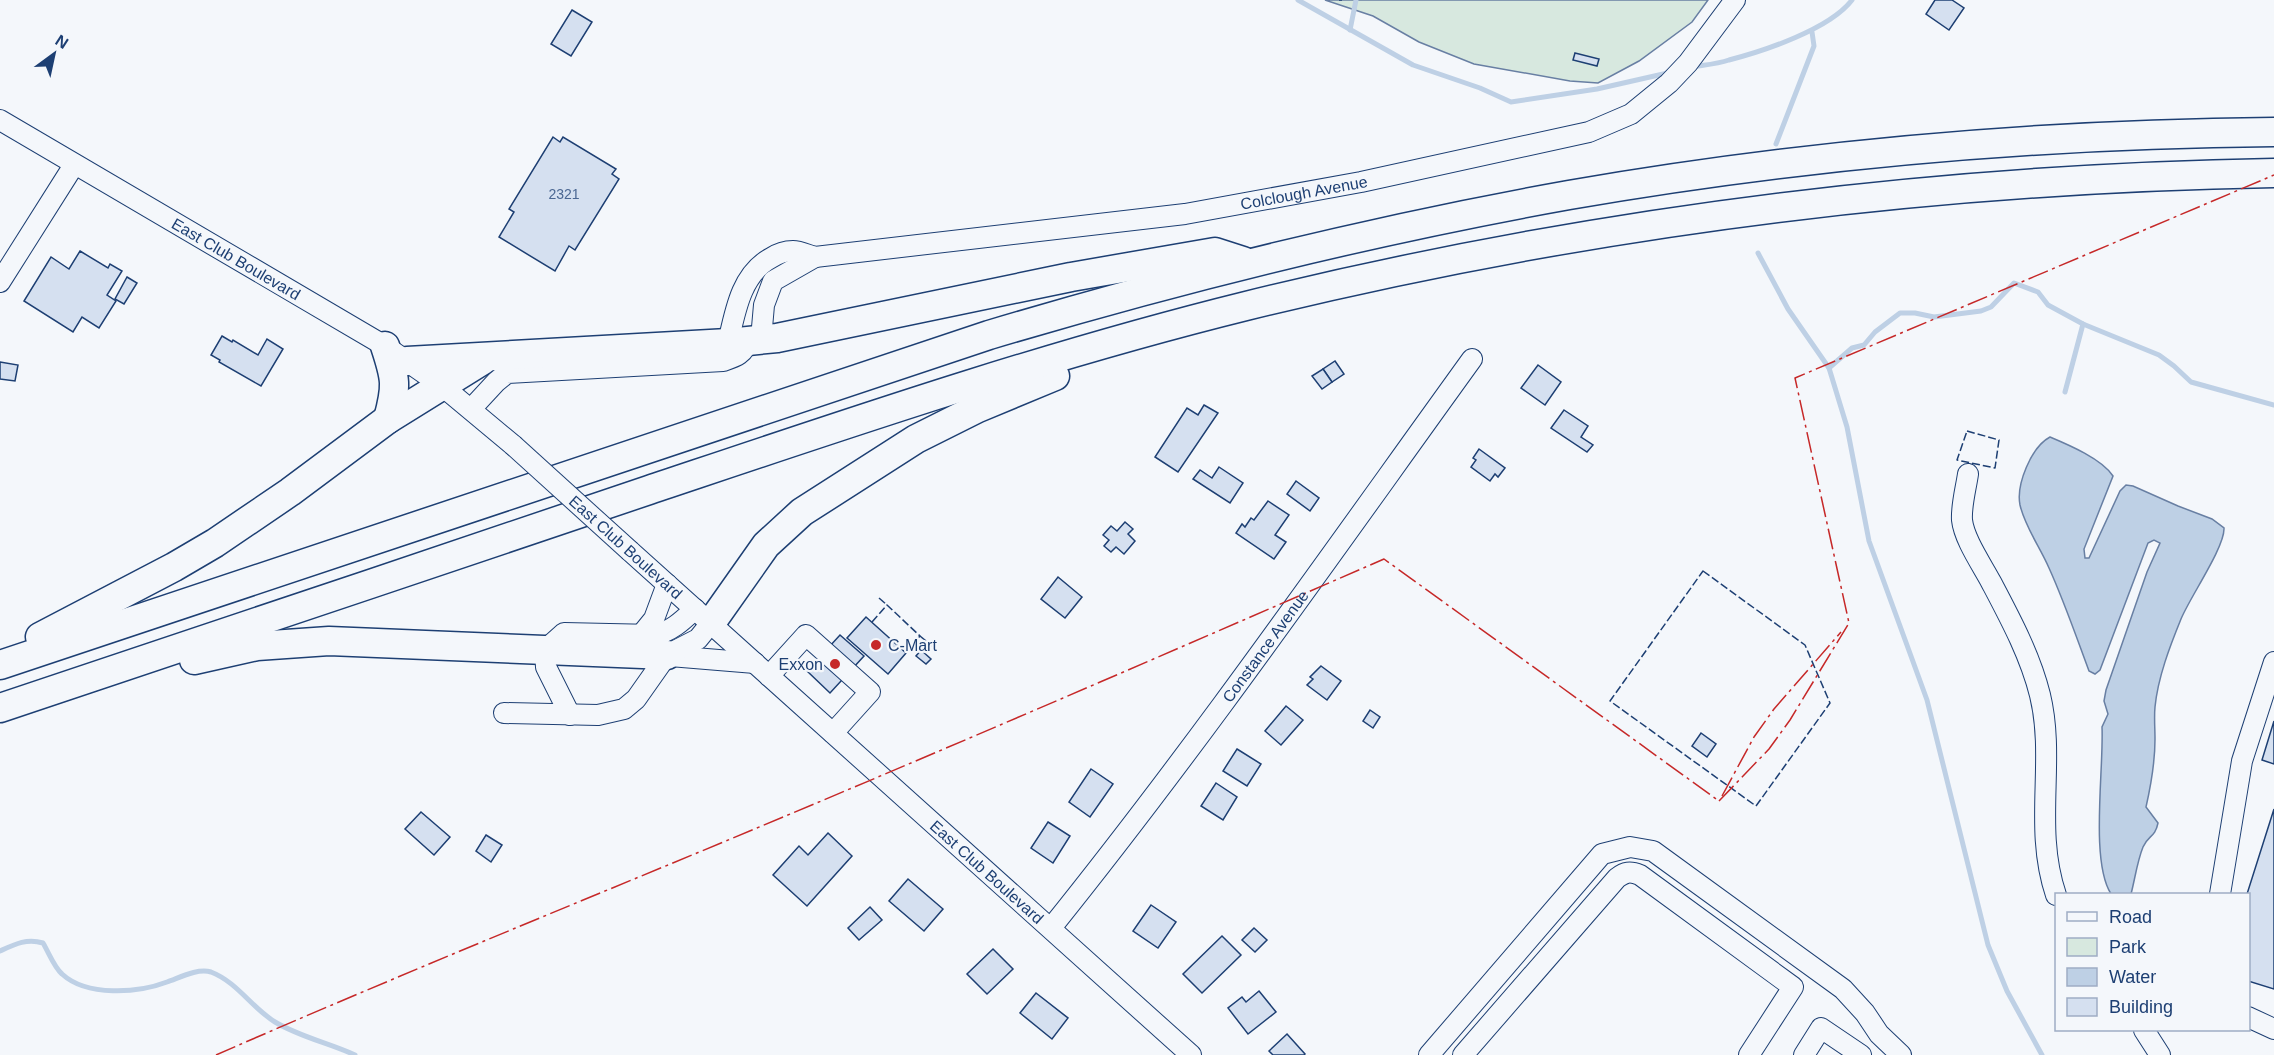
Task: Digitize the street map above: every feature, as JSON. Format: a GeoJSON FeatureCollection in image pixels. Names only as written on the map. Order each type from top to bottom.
{"type":"FeatureCollection","features":[{"type":"Feature","properties":{"kind":"highway"},"geometry":{"type":"LineString","coordinates":[[0,665],[990,335],[1144,290],[1251,263],[1568,195],[1751,168],[1937,148],[2042,140],[2157,134],[2274,132]]}},
{"type":"Feature","properties":{"kind":"highway"},"geometry":{"type":"LineString","coordinates":[[0,708],[881,413],[1002,375],[1242,308],[1436,263],[1514,248],[1783,207],[1941,190],[2122,177],[2274,173]]}},
{"type":"Feature","properties":{"kind":"highway"},"geometry":{"type":"LineString","coordinates":[[387,419],[394,395],[396,354],[488,357],[745,341],[1071,277],[1215,252],[1251,263]]}},
{"type":"Feature","properties":{"kind":"highway"},"geometry":{"type":"LineString","coordinates":[[703,616],[766,545],[802,512],[886,456],[944,424],[1153,332]]}},
{"type":"Feature","properties":{"kind":"highway"},"geometry":{"type":"LineString","coordinates":[[0,658],[174,567],[215,543],[290,492],[387,419],[488,357]]}},
{"type":"Feature","properties":{"kind":"highway"},"geometry":{"type":"LineString","coordinates":[[132,664],[156,671],[209,656],[257,646],[293,642],[367,642],[667,655]]}},
{"type":"Feature","properties":{"kind":"street","name":"Colclough Avenue"},"geometry":{"type":"LineString","coordinates":[[745,341],[739,302],[754,270],[768,259],[788,252],[794,251],[815,257],[1185,214],[1361,182],[1589,132],[1631,114],[1660,91],[1688,63],[1735,0]]}},
{"type":"Feature","properties":{"kind":"street","name":"East Club Boulevard"},"geometry":{"type":"LineString","coordinates":[[0,120],[301,295],[441,385],[513,445],[1191,1055]]}},
{"type":"Feature","properties":{"kind":"street"},"geometry":{"type":"LineString","coordinates":[[0,282],[74,165]]}},
{"type":"Feature","properties":{"kind":"street","name":"Colclough Avenue"},"geometry":{"type":"LineString","coordinates":[[745,341],[764,305],[773,281],[778,276],[799,268],[815,257]]}},
{"type":"Feature","properties":{"kind":"street"},"geometry":{"type":"LineString","coordinates":[[471,409],[507,373],[723,361],[746,349],[745,341]]}},
{"type":"Feature","properties":{"kind":"street","name":"Constance Avenue"},"geometry":{"type":"LineString","coordinates":[[1051,928],[1217,710],[1472,359]]}},
{"type":"Feature","properties":{"kind":"street"},"geometry":{"type":"LineString","coordinates":[[1968,474],[1962,520],[1972,546],[2024,647],[2040,697],[2044,731],[2044,836],[2055,893]]}},
{"type":"Feature","properties":{"kind":"street"},"geometry":{"type":"LineString","coordinates":[[641,635],[654,619],[667,584]]}},
{"type":"Feature","properties":{"kind":"street"},"geometry":{"type":"LineString","coordinates":[[570,715],[546,667],[545,650],[564,633],[655,635],[668,632],[703,616]]}},
{"type":"Feature","properties":{"kind":"street"},"geometry":{"type":"LineString","coordinates":[[504,713],[598,715],[624,709],[636,699],[667,655],[698,639],[703,616]]}},
{"type":"Feature","properties":{"kind":"street"},"geometry":{"type":"LineString","coordinates":[[667,655],[762,669],[806,635],[870,692],[833,733]]}},
{"type":"Feature","properties":{"kind":"street"},"geometry":{"type":"LineString","coordinates":[[2220,893],[2242,761],[2274,662]]}},
{"type":"Feature","properties":{"kind":"street"},"geometry":{"type":"LineString","coordinates":[[1429,1055],[1602,854],[1630,847],[1653,851],[1843,989],[1865,1013],[1877,1031],[1901,1055]]}},
{"type":"Feature","properties":{"kind":"street"},"geometry":{"type":"LineString","coordinates":[[1463,1055],[1624,873],[1632,872],[1640,875],[1793,987]]}},
{"type":"Feature","properties":{"kind":"street"},"geometry":{"type":"LineString","coordinates":[[1749,1055],[1793,987],[1813,982],[1843,989]]}},
{"type":"Feature","properties":{"kind":"street"},"geometry":{"type":"LineString","coordinates":[[2250,1018],[2274,1029]]}},
{"type":"Feature","properties":{"kind":"street"},"geometry":{"type":"LineString","coordinates":[[1804,1055],[1821,1028],[1862,1055],[1877,1031]]}},
{"type":"Feature","properties":{"kind":"street"},"geometry":{"type":"LineString","coordinates":[[2145,1031],[2160,1055]]}},
{"type":"Feature","properties":{"kind":"green space"},"geometry":{"type":"Polygon","coordinates":[[[1325,0],[1708,0],[1692,22],[1639,61],[1598,83],[1570,81],[1474,64],[1419,42],[1373,16],[1325,0]]]}},
{"type":"Feature","properties":{"kind":"water"},"geometry":{"type":"Polygon","coordinates":[[[2050,437],[2075,448],[2093,458],[2113,476],[2084,549],[2085,558],[2089,558],[2120,491],[2126,485],[2212,519],[2224,528],[2219,547],[2181,619],[2162,673],[2155,707],[2154,756],[2146,807],[2158,823],[2143,847],[2131,893],[2111,893],[2101,860],[2099,814],[2102,727],[2108,714],[2104,701],[2147,572],[2160,543],[2154,540],[2148,543],[2100,670],[2095,674],[2089,671],[2060,593],[2025,521],[2020,505],[2020,487],[2026,467],[2043,442],[2050,437]]]}},
{"type":"Feature","properties":{"kind":"building"},"geometry":{"type":"Polygon","coordinates":[[[1935,0],[1952,0],[1964,8],[1949,30],[1926,14],[1935,0]]]}},
{"type":"Feature","properties":{"kind":"building"},"geometry":{"type":"Polygon","coordinates":[[[572,10],[592,22],[571,56],[551,44],[572,10]]]}},
{"type":"Feature","properties":{"kind":"building"},"geometry":{"type":"Polygon","coordinates":[[[1575,53],[1599,59],[1597,66],[1573,60],[1575,53]]]}},
{"type":"Feature","properties":{"kind":"building"},"geometry":{"type":"Polygon","coordinates":[[[553,137],[560,142],[563,137],[616,169],[612,174],[619,179],[575,250],[569,246],[555,271],[499,237],[514,212],[509,209],[553,137]]]}},
{"type":"Feature","properties":{"kind":"building"},"geometry":{"type":"Polygon","coordinates":[[[80,251],[108,268],[110,264],[122,271],[107,295],[116,301],[99,328],[82,317],[73,332],[24,301],[51,257],[69,269],[80,251]]]}},
{"type":"Feature","properties":{"kind":"building"},"geometry":{"type":"Polygon","coordinates":[[[127,277],[137,283],[124,304],[115,299],[127,277]]]}},
{"type":"Feature","properties":{"kind":"building"},"geometry":{"type":"Polygon","coordinates":[[[222,336],[258,355],[267,339],[283,349],[261,386],[211,355],[222,336]]]}},
{"type":"Feature","properties":{"kind":"building"},"geometry":{"type":"Polygon","coordinates":[[[1335,361],[1344,374],[1332,382],[1323,369],[1335,361]]]}},
{"type":"Feature","properties":{"kind":"building"},"geometry":{"type":"Polygon","coordinates":[[[0,362],[18,365],[15,381],[0,379],[0,362]]]}},
{"type":"Feature","properties":{"kind":"building"},"geometry":{"type":"Polygon","coordinates":[[[1538,365],[1561,382],[1545,405],[1521,388],[1538,365]]]}},
{"type":"Feature","properties":{"kind":"building"},"geometry":{"type":"Polygon","coordinates":[[[1323,369],[1332,382],[1322,389],[1312,376],[1323,369]]]}},
{"type":"Feature","properties":{"kind":"building"},"geometry":{"type":"Polygon","coordinates":[[[1204,405],[1218,413],[1178,472],[1155,457],[1187,408],[1198,415],[1204,405]]]}},
{"type":"Feature","properties":{"kind":"building"},"geometry":{"type":"Polygon","coordinates":[[[1564,410],[1588,426],[1581,437],[1593,445],[1587,452],[1551,428],[1564,410]]]}},
{"type":"Feature","properties":{"kind":"building"},"geometry":{"type":"Polygon","coordinates":[[[1479,449],[1505,468],[1498,477],[1495,474],[1490,481],[1471,467],[1476,460],[1473,458],[1479,449]]]}},
{"type":"Feature","properties":{"kind":"building"},"geometry":{"type":"Polygon","coordinates":[[[1219,467],[1243,483],[1230,503],[1193,479],[1200,470],[1212,478],[1219,467]]]}},
{"type":"Feature","properties":{"kind":"building"},"geometry":{"type":"Polygon","coordinates":[[[1296,481],[1319,498],[1310,511],[1287,494],[1296,481]]]}},
{"type":"Feature","properties":{"kind":"building"},"geometry":{"type":"Polygon","coordinates":[[[1268,501],[1289,515],[1275,535],[1286,542],[1274,559],[1236,533],[1242,524],[1245,527],[1251,518],[1254,520],[1268,501]]]}},
{"type":"Feature","properties":{"kind":"building"},"geometry":{"type":"Polygon","coordinates":[[[1125,522],[1133,529],[1128,534],[1135,541],[1124,554],[1116,547],[1111,552],[1104,546],[1109,540],[1103,535],[1111,526],[1117,531],[1125,522]]]}},
{"type":"Feature","properties":{"kind":"building"},"geometry":{"type":"Polygon","coordinates":[[[1058,577],[1082,597],[1065,618],[1041,599],[1058,577]]]}},
{"type":"Feature","properties":{"kind":"building","name":"C-Mart"},"geometry":{"type":"Polygon","coordinates":[[[866,617],[906,653],[888,674],[847,638],[866,617]]]}},
{"type":"Feature","properties":{"kind":"building","name":"Exxon"},"geometry":{"type":"Polygon","coordinates":[[[840,635],[864,656],[830,693],[807,671],[840,635]]]}},
{"type":"Feature","properties":{"kind":"building"},"geometry":{"type":"Polygon","coordinates":[[[921,650],[931,659],[926,664],[916,656],[921,650]]]}},
{"type":"Feature","properties":{"kind":"building"},"geometry":{"type":"Polygon","coordinates":[[[1321,666],[1341,681],[1327,700],[1307,685],[1313,679],[1310,677],[1321,666]]]}},
{"type":"Feature","properties":{"kind":"building"},"geometry":{"type":"Polygon","coordinates":[[[1286,706],[1303,720],[1281,745],[1265,731],[1286,706]]]}},
{"type":"Feature","properties":{"kind":"building"},"geometry":{"type":"Polygon","coordinates":[[[1370,710],[1380,717],[1373,728],[1363,721],[1370,710]]]}},
{"type":"Feature","properties":{"kind":"building"},"geometry":{"type":"Polygon","coordinates":[[[2274,721],[2274,764],[2262,760],[2274,721]]]}},
{"type":"Feature","properties":{"kind":"building"},"geometry":{"type":"Polygon","coordinates":[[[1701,733],[1716,744],[1707,757],[1692,746],[1701,733]]]}},
{"type":"Feature","properties":{"kind":"building"},"geometry":{"type":"Polygon","coordinates":[[[1237,749],[1261,764],[1247,786],[1223,771],[1237,749]]]}},
{"type":"Feature","properties":{"kind":"building"},"geometry":{"type":"Polygon","coordinates":[[[1091,769],[1113,784],[1090,817],[1069,802],[1091,769]]]}},
{"type":"Feature","properties":{"kind":"building"},"geometry":{"type":"Polygon","coordinates":[[[1216,783],[1237,797],[1223,820],[1201,806],[1216,783]]]}},
{"type":"Feature","properties":{"kind":"building"},"geometry":{"type":"Polygon","coordinates":[[[2274,809],[2274,989],[2250,982],[2250,893],[2247,893],[2274,809]]]}},
{"type":"Feature","properties":{"kind":"building"},"geometry":{"type":"Polygon","coordinates":[[[421,812],[450,837],[434,855],[405,829],[421,812]]]}},
{"type":"Feature","properties":{"kind":"building"},"geometry":{"type":"Polygon","coordinates":[[[1048,822],[1070,836],[1053,863],[1031,848],[1048,822]]]}},
{"type":"Feature","properties":{"kind":"building"},"geometry":{"type":"Polygon","coordinates":[[[828,833],[852,856],[807,906],[773,875],[799,846],[808,855],[828,833]]]}},
{"type":"Feature","properties":{"kind":"building"},"geometry":{"type":"Polygon","coordinates":[[[486,835],[502,845],[491,862],[476,851],[486,835]]]}},
{"type":"Feature","properties":{"kind":"building"},"geometry":{"type":"Polygon","coordinates":[[[908,879],[943,909],[924,931],[889,901],[908,879]]]}},
{"type":"Feature","properties":{"kind":"building"},"geometry":{"type":"Polygon","coordinates":[[[1151,905],[1176,922],[1158,948],[1133,931],[1151,905]]]}},
{"type":"Feature","properties":{"kind":"building"},"geometry":{"type":"Polygon","coordinates":[[[870,907],[882,920],[859,940],[848,928],[870,907]]]}},
{"type":"Feature","properties":{"kind":"building"},"geometry":{"type":"Polygon","coordinates":[[[1254,928],[1267,940],[1255,952],[1242,940],[1254,928]]]}},
{"type":"Feature","properties":{"kind":"building"},"geometry":{"type":"Polygon","coordinates":[[[1222,936],[1241,955],[1202,993],[1183,974],[1222,936]]]}},
{"type":"Feature","properties":{"kind":"building"},"geometry":{"type":"Polygon","coordinates":[[[993,949],[1013,969],[987,994],[967,974],[993,949]]]}},
{"type":"Feature","properties":{"kind":"building"},"geometry":{"type":"Polygon","coordinates":[[[1259,991],[1276,1012],[1248,1034],[1228,1008],[1242,997],[1246,1002],[1259,991]]]}},
{"type":"Feature","properties":{"kind":"building"},"geometry":{"type":"Polygon","coordinates":[[[1036,993],[1068,1018],[1052,1039],[1020,1013],[1036,993]]]}},
{"type":"Feature","properties":{"kind":"building"},"geometry":{"type":"Polygon","coordinates":[[[1287,1034],[1304,1055],[1273,1055],[1269,1051],[1287,1034]]]}},
{"type":"Feature","properties":{"kind":"waterway"},"geometry":{"type":"LineString","coordinates":[[1298,0],[1413,65],[1480,88],[1511,102],[1597,89],[1672,72]]}},
{"type":"Feature","properties":{"kind":"waterway"},"geometry":{"type":"LineString","coordinates":[[1350,30],[1356,0]]}},
{"type":"Feature","properties":{"kind":"waterway"},"geometry":{"type":"LineString","coordinates":[[1692,67],[1720,63],[1795,38],[1842,11],[1852,0]]}},
{"type":"Feature","properties":{"kind":"waterway"},"geometry":{"type":"LineString","coordinates":[[1776,144],[1814,46],[1812,32]]}},
{"type":"Feature","properties":{"kind":"waterway"},"geometry":{"type":"LineString","coordinates":[[1758,253],[1788,309],[1829,368],[1847,427],[1869,541],[1927,700],[1988,945],[2007,991],[2042,1055]]}},
{"type":"Feature","properties":{"kind":"waterway"},"geometry":{"type":"LineString","coordinates":[[1829,368],[1852,348],[1864,345],[1875,332],[1900,313],[1934,317],[1981,311],[1991,307],[2014,283],[2038,292],[2048,305],[2083,324],[2159,355],[2191,382],[2274,405]]}},
{"type":"Feature","properties":{"kind":"waterway"},"geometry":{"type":"LineString","coordinates":[[2065,392],[2083,324]]}},
{"type":"Feature","properties":{"kind":"waterway"},"geometry":{"type":"LineString","coordinates":[[0,951],[26,941],[43,943],[62,974],[72,981],[99,990],[142,989],[194,972],[211,972],[229,982],[275,1022],[294,1032],[355,1055]]}},
{"type":"Feature","properties":{"kind":"fence"},"geometry":{"type":"LineString","coordinates":[[1967,431],[1999,440],[1995,468],[1957,460],[1967,431]]}},
{"type":"Feature","properties":{"kind":"fence"},"geometry":{"type":"LineString","coordinates":[[1703,571],[1805,645],[1830,703],[1756,806],[1610,701],[1703,571]]}},
{"type":"Feature","properties":{"kind":"fence"},"geometry":{"type":"LineString","coordinates":[[879,598],[887,605]]}},
{"type":"Feature","properties":{"kind":"fence"},"geometry":{"type":"LineString","coordinates":[[872,622],[887,605],[920,636],[905,652]]}},
{"type":"Feature","properties":{"kind":"fence"},"geometry":{"type":"LineString","coordinates":[[920,636],[938,651]]}},
{"type":"Feature","properties":{"kind":"power"},"geometry":{"type":"LineString","coordinates":[[1719,801],[1769,749],[1790,720],[1849,623],[1795,378],[2274,175]]}},
{"type":"Feature","properties":{"kind":"power"},"geometry":{"type":"LineString","coordinates":[[216,1055],[1141,665],[1384,559],[1719,801]]}},
{"type":"Feature","properties":{"kind":"power"},"geometry":{"type":"LineString","coordinates":[[1722,796],[1754,737],[1774,709],[1841,632]]}},
{"type":"Feature","properties":{"kind":"place","name":"C-Mart"},"geometry":{"type":"Point","coordinates":[876,645]}},
{"type":"Feature","properties":{"kind":"place","name":"Exxon"},"geometry":{"type":"Point","coordinates":[835,664]}}]}
